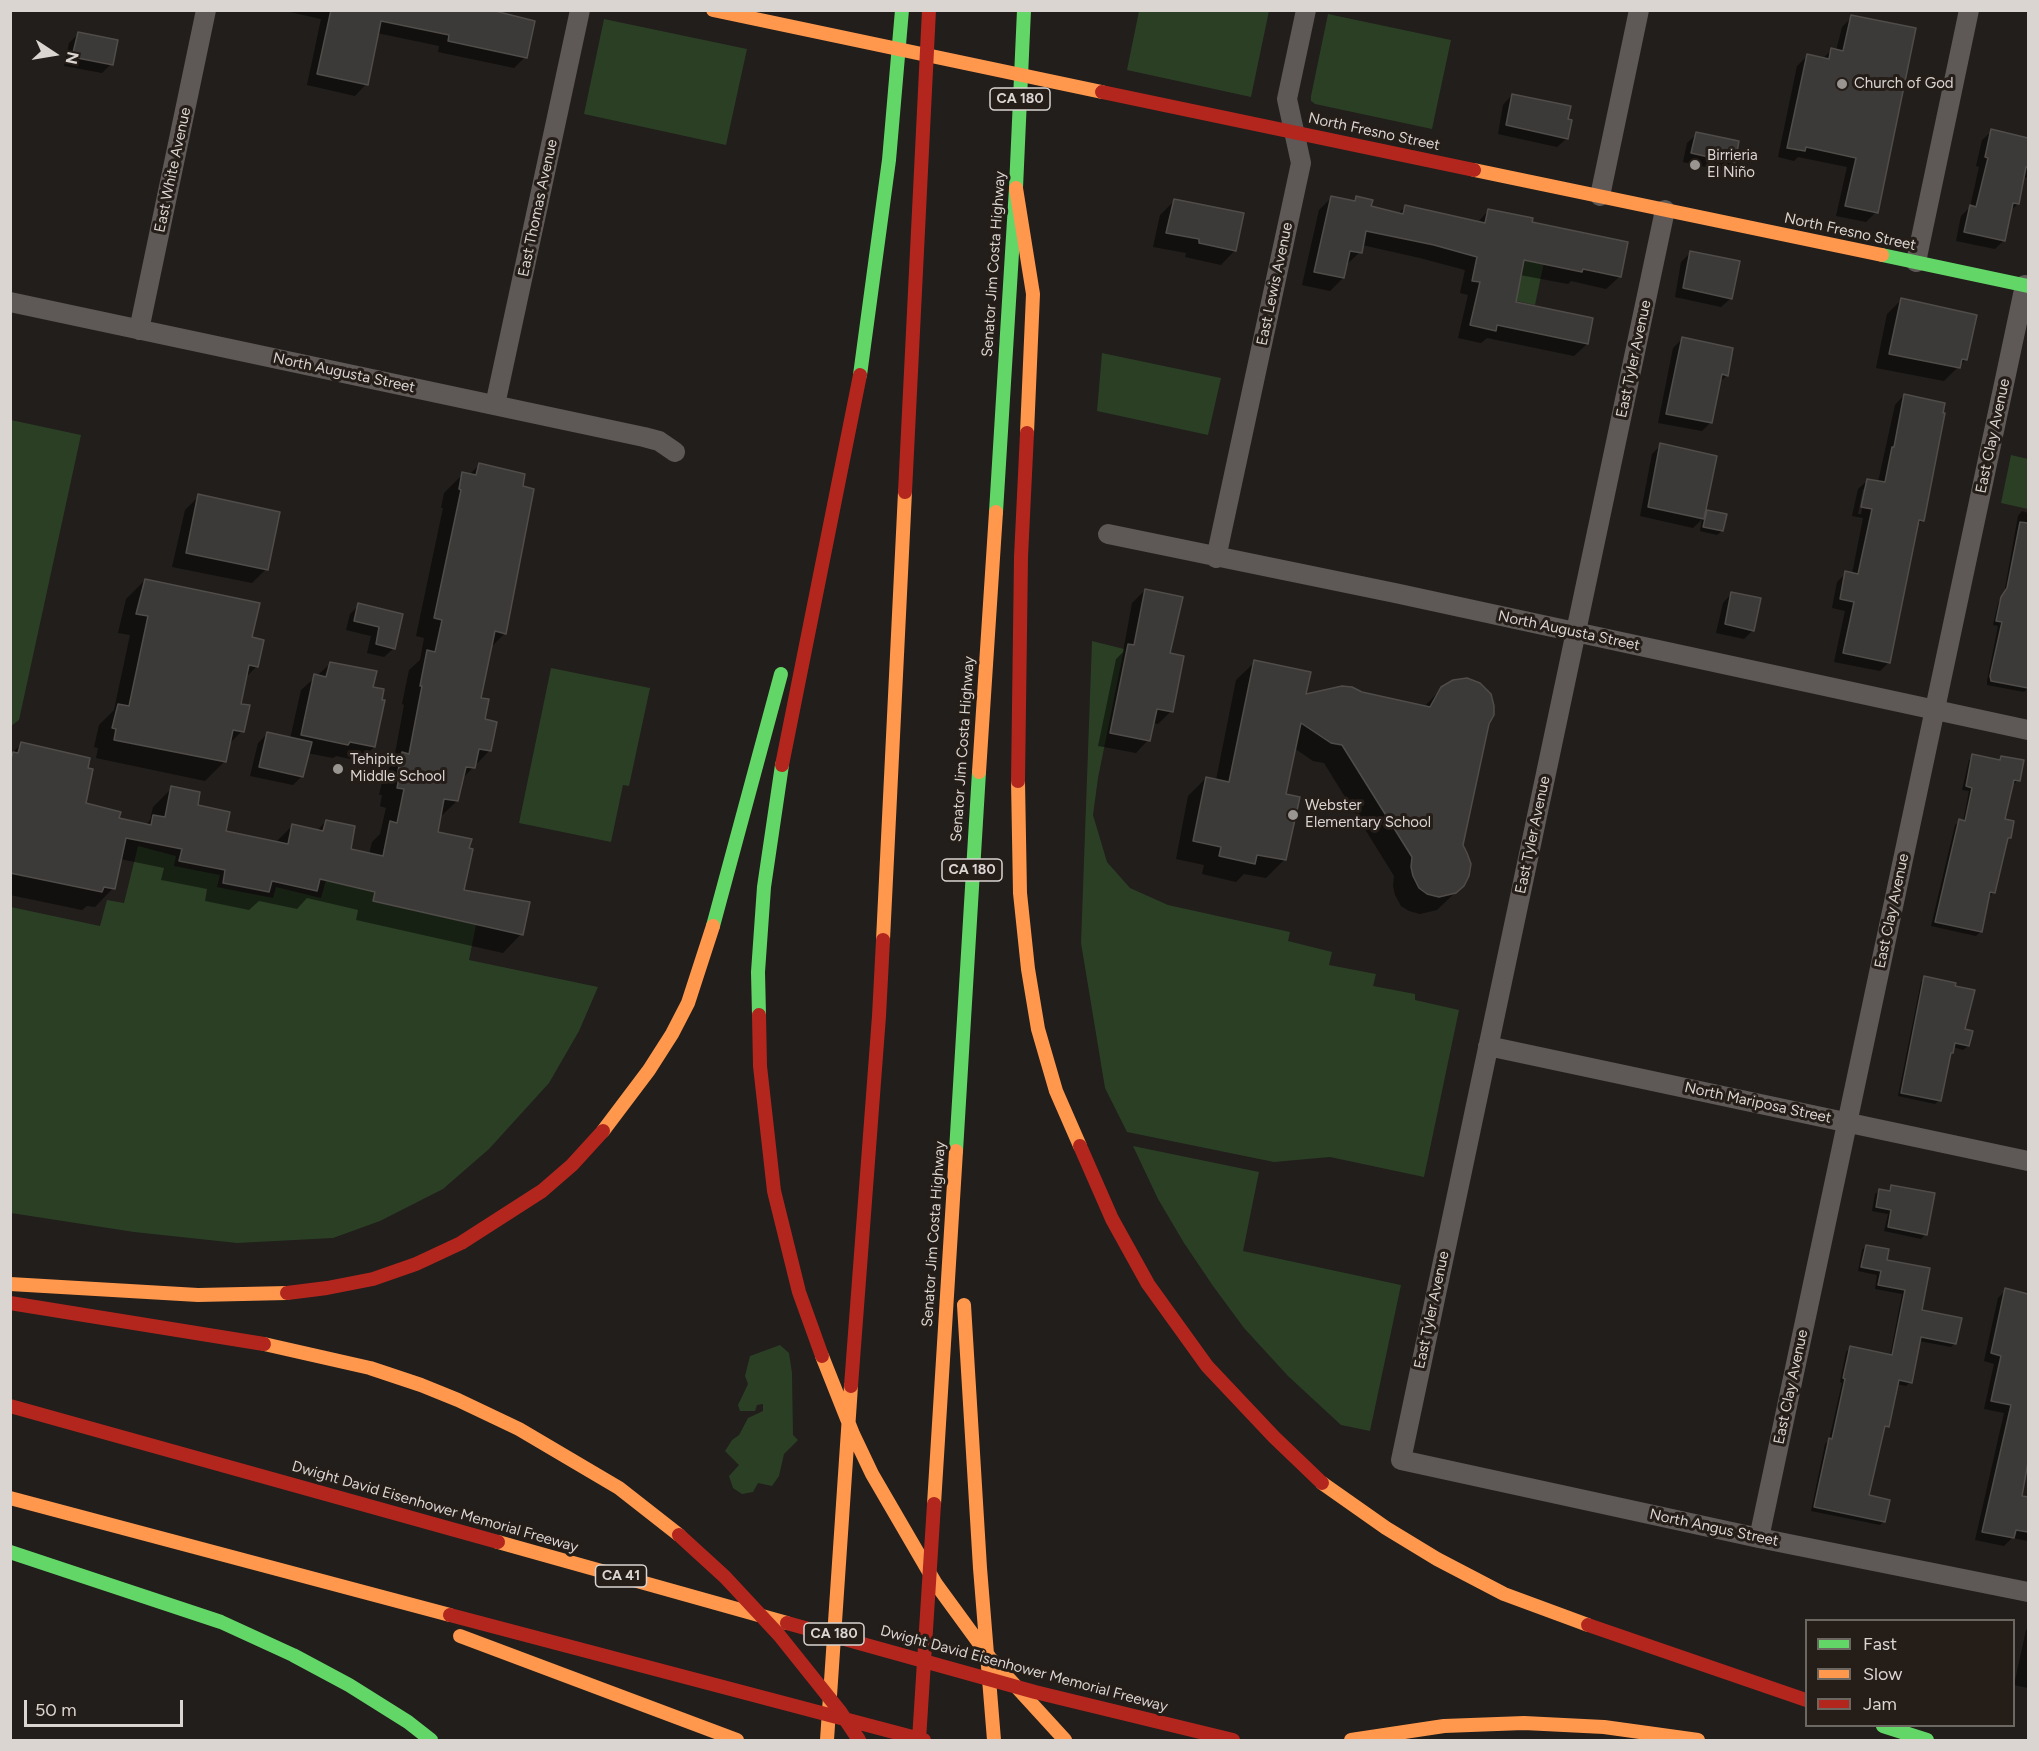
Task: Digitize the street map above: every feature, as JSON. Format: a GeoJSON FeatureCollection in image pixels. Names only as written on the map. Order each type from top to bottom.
{"type":"FeatureCollection","features":[{"type":"Feature","properties":{"kind":"main road","name":"North Fresno Street"},"geometry":{"type":"LineString","coordinates":[[713,10],[2026,285]]}},
{"type":"Feature","properties":{"kind":"main road"},"geometry":{"type":"LineString","coordinates":[[902,10],[889,160],[862,361],[781,772],[764,887],[758,962],[760,1066],[774,1191],[799,1292],[853,1434],[872,1474],[912,1544],[962,1621],[1020,1693],[1065,1740]]}},
{"type":"Feature","properties":{"kind":"main road","name":"CA 180"},"geometry":{"type":"LineString","coordinates":[[827,1740],[840,1527],[879,1016],[929,10]]}},
{"type":"Feature","properties":{"kind":"main road","name":"Senator Jim Costa Highway"},"geometry":{"type":"LineString","coordinates":[[919,1740],[1016,188],[1024,10]]}},
{"type":"Feature","properties":{"kind":"main road"},"geometry":{"type":"LineString","coordinates":[[1016,188],[1033,294],[1020,569],[1017,806],[1020,893],[1028,969],[1041,1039],[1056,1091],[1112,1219],[1148,1284],[1207,1366],[1260,1423],[1321,1482],[1386,1528],[1437,1559],[1504,1594],[1805,1700]]}},
{"type":"Feature","properties":{"kind":"main road"},"geometry":{"type":"LineString","coordinates":[[800,608],[843,463]]}},
{"type":"Feature","properties":{"kind":"main road"},"geometry":{"type":"LineString","coordinates":[[10,1284],[198,1295],[286,1293],[327,1288],[373,1279],[425,1260],[461,1243],[542,1191],[572,1165],[612,1121],[649,1070],[688,1003],[711,935],[783,664]]}},
{"type":"Feature","properties":{"kind":"main road"},"geometry":{"type":"LineString","coordinates":[[955,1165],[962,1272]]}},
{"type":"Feature","properties":{"kind":"main road"},"geometry":{"type":"LineString","coordinates":[[963,1296],[980,1568],[994,1740]]}},
{"type":"Feature","properties":{"kind":"main road"},"geometry":{"type":"LineString","coordinates":[[10,1303],[278,1346],[370,1368],[458,1400],[519,1429],[619,1488],[674,1531],[725,1576],[779,1635],[839,1710],[858,1740]]}},
{"type":"Feature","properties":{"kind":"main road","name":"Dwight David Eisenhower Memorial Freeway"},"geometry":{"type":"LineString","coordinates":[[10,1406],[1024,1688],[1233,1740]]}},
{"type":"Feature","properties":{"kind":"main road"},"geometry":{"type":"LineString","coordinates":[[10,1498],[924,1740]]}},
{"type":"Feature","properties":{"kind":"main road"},"geometry":{"type":"LineString","coordinates":[[10,1552],[221,1622],[293,1655],[349,1685],[432,1740]]}},
{"type":"Feature","properties":{"kind":"main road"},"geometry":{"type":"LineString","coordinates":[[295,1574],[417,1620]]}},
{"type":"Feature","properties":{"kind":"main road"},"geometry":{"type":"LineString","coordinates":[[450,1633],[737,1740]]}},
{"type":"Feature","properties":{"kind":"main road"},"geometry":{"type":"LineString","coordinates":[[1352,1740],[1444,1726],[1524,1723],[1604,1727],[1698,1740]]}},
{"type":"Feature","properties":{"kind":"main road"},"geometry":{"type":"LineString","coordinates":[[1889,1727],[1927,1740]]}},
{"type":"Feature","properties":{"kind":"street","name":"East White Avenue"},"geometry":{"type":"LineString","coordinates":[[139,330],[206,10]]}},
{"type":"Feature","properties":{"kind":"street","name":"East Thomas Avenue"},"geometry":{"type":"LineString","coordinates":[[495,405],[580,10]]}},
{"type":"Feature","properties":{"kind":"street","name":"East Lewis Avenue"},"geometry":{"type":"LineString","coordinates":[[1216,558],[1301,163],[1287,99],[1306,10]]}},
{"type":"Feature","properties":{"kind":"street"},"geometry":{"type":"LineString","coordinates":[[1600,196],[1639,10]]}},
{"type":"Feature","properties":{"kind":"street"},"geometry":{"type":"LineString","coordinates":[[1916,262],[1969,10]]}},
{"type":"Feature","properties":{"kind":"street","name":"East Tyler Avenue"},"geometry":{"type":"LineString","coordinates":[[1401,1460],[1665,210]]}},
{"type":"Feature","properties":{"kind":"street","name":"East Clay Avenue"},"geometry":{"type":"LineString","coordinates":[[1759,1538],[2026,285]]}},
{"type":"Feature","properties":{"kind":"street","name":"North Augusta Street"},"geometry":{"type":"LineString","coordinates":[[10,302],[644,437],[659,441],[675,452]]}},
{"type":"Feature","properties":{"kind":"street","name":"North Augusta Street"},"geometry":{"type":"LineString","coordinates":[[1108,534],[1395,593],[2028,730]]}},
{"type":"Feature","properties":{"kind":"street","name":"North Mariposa Street"},"geometry":{"type":"LineString","coordinates":[[1488,1046],[2028,1161]]}},
{"type":"Feature","properties":{"kind":"street","name":"North Angus Street"},"geometry":{"type":"LineString","coordinates":[[1401,1460],[1759,1538],[2028,1592]]}},
{"type":"Feature","properties":{"kind":"green space"},"geometry":{"type":"Polygon","coordinates":[[[1139,11],[1269,11],[1251,97],[1127,70],[1139,11]]]}},
{"type":"Feature","properties":{"kind":"green space"},"geometry":{"type":"Polygon","coordinates":[[[1328,14],[1451,40],[1432,129],[1315,104],[1311,101],[1328,14]]]}},
{"type":"Feature","properties":{"kind":"green space"},"geometry":{"type":"Polygon","coordinates":[[[604,19],[747,49],[726,145],[584,114],[604,19]]]}},
{"type":"Feature","properties":{"kind":"green space"},"geometry":{"type":"Polygon","coordinates":[[[1528,224],[1551,229],[1535,305],[1512,300],[1528,224]]]}},
{"type":"Feature","properties":{"kind":"green space"},"geometry":{"type":"Polygon","coordinates":[[[1102,353],[1221,378],[1208,435],[1097,411],[1102,353]]]}},
{"type":"Feature","properties":{"kind":"green space"},"geometry":{"type":"Polygon","coordinates":[[[11,420],[81,435],[19,720],[11,726],[11,420]]]}},
{"type":"Feature","properties":{"kind":"green space"},"geometry":{"type":"Polygon","coordinates":[[[2011,455],[2028,459],[2028,509],[2001,503],[2011,455]]]}},
{"type":"Feature","properties":{"kind":"green space"},"geometry":{"type":"Polygon","coordinates":[[[1092,641],[1124,649],[1098,778],[1093,815],[1107,862],[1130,888],[1168,905],[1290,932],[1288,941],[1332,952],[1329,965],[1376,974],[1373,986],[1415,994],[1415,1000],[1459,1010],[1424,1177],[1330,1157],[1274,1162],[1127,1132],[1105,1088],[1081,943],[1092,641]]]}},
{"type":"Feature","properties":{"kind":"green space"},"geometry":{"type":"Polygon","coordinates":[[[551,668],[650,688],[629,786],[623,785],[611,842],[519,823],[551,668]]]}},
{"type":"Feature","properties":{"kind":"green space"},"geometry":{"type":"Polygon","coordinates":[[[138,846],[176,856],[174,866],[220,875],[217,887],[273,898],[276,887],[321,898],[326,880],[375,892],[374,901],[476,925],[469,960],[598,987],[579,1031],[549,1083],[489,1149],[443,1189],[380,1221],[333,1238],[237,1243],[134,1232],[11,1213],[11,907],[100,926],[107,900],[124,903],[138,846]]]}},
{"type":"Feature","properties":{"kind":"green space"},"geometry":{"type":"Polygon","coordinates":[[[1133,1146],[1259,1172],[1243,1251],[1401,1285],[1370,1431],[1341,1425],[1288,1376],[1244,1328],[1184,1243],[1158,1199],[1133,1146]]]}},
{"type":"Feature","properties":{"kind":"green space"},"geometry":{"type":"Polygon","coordinates":[[[780,1345],[789,1353],[792,1373],[793,1435],[798,1440],[784,1454],[779,1476],[772,1486],[758,1483],[753,1492],[742,1494],[733,1488],[729,1476],[739,1465],[725,1451],[732,1440],[739,1435],[748,1418],[763,1411],[763,1404],[757,1405],[755,1411],[740,1411],[738,1405],[748,1384],[745,1376],[750,1356],[780,1345]]]}},
{"type":"Feature","properties":{"kind":"building"},"geometry":{"type":"Polygon","coordinates":[[[331,10],[491,10],[535,21],[527,58],[448,41],[449,35],[381,21],[368,85],[317,74],[331,10]]]}},
{"type":"Feature","properties":{"kind":"building"},"geometry":{"type":"Polygon","coordinates":[[[1851,15],[1916,28],[1878,213],[1845,206],[1856,158],[1806,147],[1805,151],[1787,148],[1807,54],[1829,59],[1831,48],[1843,51],[1851,15]]]}},
{"type":"Feature","properties":{"kind":"building"},"geometry":{"type":"Polygon","coordinates":[[[78,32],[118,40],[113,65],[72,57],[78,32]]]}},
{"type":"Feature","properties":{"kind":"building"},"geometry":{"type":"Polygon","coordinates":[[[1512,94],[1571,106],[1568,119],[1572,120],[1568,139],[1506,125],[1512,94]]]}},
{"type":"Feature","properties":{"kind":"building"},"geometry":{"type":"Polygon","coordinates":[[[1991,129],[2028,138],[2028,167],[2026,167],[2019,204],[2013,203],[2005,241],[1964,232],[1970,205],[1976,207],[1988,158],[1985,157],[1991,129]]]}},
{"type":"Feature","properties":{"kind":"building"},"geometry":{"type":"Polygon","coordinates":[[[1696,132],[1739,141],[1735,163],[1691,153],[1696,132]]]}},
{"type":"Feature","properties":{"kind":"building"},"geometry":{"type":"Polygon","coordinates":[[[1331,196],[1355,201],[1356,196],[1373,200],[1371,206],[1403,214],[1405,205],[1485,223],[1488,209],[1533,218],[1532,222],[1628,242],[1621,277],[1583,269],[1582,272],[1524,260],[1516,302],[1593,318],[1588,344],[1497,325],[1496,331],[1470,325],[1480,282],[1472,281],[1477,257],[1434,245],[1366,231],[1362,253],[1350,251],[1344,278],[1314,272],[1331,196]]]}},
{"type":"Feature","properties":{"kind":"building"},"geometry":{"type":"Polygon","coordinates":[[[1174,199],[1244,213],[1236,251],[1199,243],[1199,239],[1166,233],[1174,199]]]}},
{"type":"Feature","properties":{"kind":"building"},"geometry":{"type":"Polygon","coordinates":[[[1690,251],[1740,261],[1732,299],[1683,288],[1690,251]]]}},
{"type":"Feature","properties":{"kind":"building"},"geometry":{"type":"Polygon","coordinates":[[[1901,298],[1977,315],[1967,360],[1962,359],[1960,368],[1889,354],[1901,298]]]}},
{"type":"Feature","properties":{"kind":"building"},"geometry":{"type":"Polygon","coordinates":[[[1682,337],[1733,348],[1728,376],[1722,374],[1712,423],[1666,414],[1682,337]]]}},
{"type":"Feature","properties":{"kind":"building"},"geometry":{"type":"Polygon","coordinates":[[[1904,394],[1945,403],[1943,413],[1945,413],[1924,521],[1919,520],[1890,663],[1843,653],[1854,602],[1840,599],[1845,571],[1858,574],[1872,509],[1861,507],[1867,479],[1885,482],[1904,394]]]}},
{"type":"Feature","properties":{"kind":"building"},"geometry":{"type":"Polygon","coordinates":[[[1660,443],[1717,456],[1704,519],[1648,507],[1660,443]]]}},
{"type":"Feature","properties":{"kind":"building"},"geometry":{"type":"Polygon","coordinates":[[[479,463],[525,474],[523,486],[534,489],[506,634],[495,631],[481,698],[489,699],[485,719],[497,722],[491,751],[479,749],[475,768],[466,767],[458,801],[444,799],[438,832],[472,839],[469,848],[473,849],[464,890],[530,902],[523,935],[373,901],[375,892],[320,879],[317,891],[272,881],[269,892],[223,883],[225,870],[179,861],[182,849],[126,838],[115,889],[104,887],[102,892],[10,873],[10,762],[13,752],[18,753],[21,742],[90,758],[88,768],[93,769],[86,803],[121,812],[119,818],[151,825],[153,815],[165,817],[171,786],[200,792],[198,805],[230,812],[226,831],[288,844],[292,824],[323,831],[326,820],[355,826],[351,849],[383,856],[390,821],[397,823],[404,789],[397,788],[399,777],[397,776],[402,752],[409,754],[427,650],[435,652],[442,620],[434,618],[461,490],[459,489],[462,472],[476,475],[479,463]]]}},
{"type":"Feature","properties":{"kind":"building"},"geometry":{"type":"Polygon","coordinates":[[[198,494],[280,512],[268,570],[186,553],[198,494]]]}},
{"type":"Feature","properties":{"kind":"building"},"geometry":{"type":"Polygon","coordinates":[[[1707,510],[1727,514],[1723,531],[1703,527],[1707,510]]]}},
{"type":"Feature","properties":{"kind":"building"},"geometry":{"type":"Polygon","coordinates":[[[2020,522],[2028,523],[2028,688],[1991,681],[1990,676],[2002,622],[1996,621],[2001,597],[2007,588],[2020,522]]]}},
{"type":"Feature","properties":{"kind":"building"},"geometry":{"type":"Polygon","coordinates":[[[145,579],[260,603],[252,637],[264,640],[258,667],[249,665],[241,704],[250,705],[244,732],[233,730],[226,762],[114,740],[116,729],[112,728],[118,704],[129,706],[148,616],[136,614],[145,579]]]}},
{"type":"Feature","properties":{"kind":"building"},"geometry":{"type":"Polygon","coordinates":[[[1145,589],[1183,597],[1170,653],[1184,656],[1173,712],[1157,709],[1150,741],[1110,733],[1128,644],[1134,645],[1145,589]]]}},
{"type":"Feature","properties":{"kind":"building"},"geometry":{"type":"Polygon","coordinates":[[[1731,592],[1761,598],[1754,631],[1725,624],[1731,592]]]}},
{"type":"Feature","properties":{"kind":"building"},"geometry":{"type":"Polygon","coordinates":[[[358,603],[403,614],[395,649],[376,644],[379,627],[354,621],[358,603]]]}},
{"type":"Feature","properties":{"kind":"building"},"geometry":{"type":"Polygon","coordinates":[[[1254,660],[1311,672],[1306,694],[1342,686],[1352,687],[1362,692],[1430,707],[1441,687],[1453,680],[1467,678],[1480,683],[1491,694],[1494,715],[1489,724],[1463,845],[1471,864],[1464,886],[1456,893],[1439,897],[1427,894],[1419,888],[1413,876],[1412,857],[1342,745],[1331,743],[1301,723],[1286,794],[1300,797],[1286,860],[1257,855],[1255,864],[1219,856],[1221,847],[1193,841],[1206,777],[1229,782],[1254,660]]]}},
{"type":"Feature","properties":{"kind":"building"},"geometry":{"type":"Polygon","coordinates":[[[330,662],[377,671],[373,687],[384,689],[382,700],[385,700],[375,747],[350,742],[348,745],[301,735],[314,674],[326,677],[330,662]]]}},
{"type":"Feature","properties":{"kind":"building"},"geometry":{"type":"Polygon","coordinates":[[[267,732],[312,742],[303,777],[259,767],[267,732]]]}},
{"type":"Feature","properties":{"kind":"building"},"geometry":{"type":"Polygon","coordinates":[[[1972,754],[2000,760],[2001,756],[2024,760],[2020,781],[2014,780],[2005,819],[2014,821],[2011,838],[2008,838],[1995,893],[1990,892],[1982,932],[1935,922],[1959,819],[1965,821],[1972,788],[1966,786],[1972,754]]]}},
{"type":"Feature","properties":{"kind":"building"},"geometry":{"type":"Polygon","coordinates":[[[1924,976],[1975,990],[1965,1029],[1973,1031],[1969,1046],[1955,1043],[1941,1101],[1901,1093],[1924,976]]]}},
{"type":"Feature","properties":{"kind":"building"},"geometry":{"type":"Polygon","coordinates":[[[1891,1185],[1935,1193],[1927,1235],[1888,1227],[1891,1210],[1876,1207],[1879,1189],[1890,1191],[1891,1185]]]}},
{"type":"Feature","properties":{"kind":"building"},"geometry":{"type":"Polygon","coordinates":[[[1866,1245],[1889,1249],[1887,1260],[1930,1268],[1922,1310],[1962,1318],[1956,1344],[1921,1337],[1912,1383],[1899,1380],[1889,1427],[1885,1426],[1869,1495],[1890,1500],[1885,1522],[1814,1507],[1829,1438],[1832,1439],[1850,1346],[1892,1355],[1905,1290],[1878,1285],[1881,1271],[1861,1267],[1866,1245]]]}},
{"type":"Feature","properties":{"kind":"building"},"geometry":{"type":"Polygon","coordinates":[[[2005,1288],[2028,1294],[2028,1462],[2022,1496],[2028,1497],[2028,1532],[2016,1530],[2014,1538],[1982,1532],[2011,1405],[1991,1401],[2001,1356],[1991,1353],[2005,1288]]]}},
{"type":"Feature","properties":{"kind":"traffic: fast"},"geometry":{"type":"LineString","coordinates":[[860,375],[889,160],[902,10]]}},
{"type":"Feature","properties":{"kind":"traffic: fast"},"geometry":{"type":"LineString","coordinates":[[996,512],[1016,188],[1024,10]]}},
{"type":"Feature","properties":{"kind":"traffic: fast"},"geometry":{"type":"LineString","coordinates":[[1882,255],[2028,286]]}},
{"type":"Feature","properties":{"kind":"traffic: fast"},"geometry":{"type":"LineString","coordinates":[[713,926],[781,674]]}},
{"type":"Feature","properties":{"kind":"traffic: fast"},"geometry":{"type":"LineString","coordinates":[[759,1015],[758,972],[764,887],[782,765]]}},
{"type":"Feature","properties":{"kind":"traffic: fast"},"geometry":{"type":"LineString","coordinates":[[956,1151],[979,772]]}},
{"type":"Feature","properties":{"kind":"traffic: fast"},"geometry":{"type":"LineString","coordinates":[[10,1552],[221,1622],[293,1655],[349,1685],[408,1722],[431,1740]]}},
{"type":"Feature","properties":{"kind":"traffic: fast"},"geometry":{"type":"LineString","coordinates":[[1886,1727],[1927,1740]]}},
{"type":"Feature","properties":{"kind":"traffic: slow"},"geometry":{"type":"LineString","coordinates":[[713,10],[1102,92]]}},
{"type":"Feature","properties":{"kind":"traffic: slow"},"geometry":{"type":"LineString","coordinates":[[1474,170],[1882,255]]}},
{"type":"Feature","properties":{"kind":"traffic: slow"},"geometry":{"type":"LineString","coordinates":[[1016,188],[1033,294],[1027,433]]}},
{"type":"Feature","properties":{"kind":"traffic: slow"},"geometry":{"type":"LineString","coordinates":[[883,940],[905,492]]}},
{"type":"Feature","properties":{"kind":"traffic: slow"},"geometry":{"type":"LineString","coordinates":[[979,772],[996,512]]}},
{"type":"Feature","properties":{"kind":"traffic: slow"},"geometry":{"type":"LineString","coordinates":[[1018,781],[1020,893],[1028,969],[1038,1029],[1056,1091],[1080,1146]]}},
{"type":"Feature","properties":{"kind":"traffic: slow"},"geometry":{"type":"LineString","coordinates":[[603,1131],[649,1070],[672,1034],[688,1003],[713,926]]}},
{"type":"Feature","properties":{"kind":"traffic: slow"},"geometry":{"type":"LineString","coordinates":[[934,1504],[956,1151]]}},
{"type":"Feature","properties":{"kind":"traffic: slow"},"geometry":{"type":"LineString","coordinates":[[10,1284],[198,1295],[287,1293]]}},
{"type":"Feature","properties":{"kind":"traffic: slow"},"geometry":{"type":"LineString","coordinates":[[964,1305],[980,1568],[994,1740]]}},
{"type":"Feature","properties":{"kind":"traffic: slow"},"geometry":{"type":"LineString","coordinates":[[264,1344],[370,1368],[458,1400],[519,1429],[619,1488],[679,1535]]}},
{"type":"Feature","properties":{"kind":"traffic: slow"},"geometry":{"type":"LineString","coordinates":[[822,1356],[853,1434],[872,1474],[936,1584],[990,1658],[1065,1740]]}},
{"type":"Feature","properties":{"kind":"traffic: slow"},"geometry":{"type":"LineString","coordinates":[[827,1740],[851,1386]]}},
{"type":"Feature","properties":{"kind":"traffic: slow"},"geometry":{"type":"LineString","coordinates":[[1322,1483],[1386,1528],[1437,1559],[1504,1594],[1588,1625]]}},
{"type":"Feature","properties":{"kind":"traffic: slow"},"geometry":{"type":"LineString","coordinates":[[10,1498],[450,1615]]}},
{"type":"Feature","properties":{"kind":"traffic: slow"},"geometry":{"type":"LineString","coordinates":[[498,1542],[787,1623]]}},
{"type":"Feature","properties":{"kind":"traffic: slow"},"geometry":{"type":"LineString","coordinates":[[460,1636],[737,1740]]}},
{"type":"Feature","properties":{"kind":"traffic: slow"},"geometry":{"type":"LineString","coordinates":[[1351,1740],[1444,1726],[1524,1723],[1604,1727],[1698,1740]]}},
{"type":"Feature","properties":{"kind":"traffic: jam"},"geometry":{"type":"LineString","coordinates":[[905,492],[929,10]]}},
{"type":"Feature","properties":{"kind":"traffic: jam"},"geometry":{"type":"LineString","coordinates":[[1102,92],[1474,170]]}},
{"type":"Feature","properties":{"kind":"traffic: jam"},"geometry":{"type":"LineString","coordinates":[[782,765],[860,375]]}},
{"type":"Feature","properties":{"kind":"traffic: jam"},"geometry":{"type":"LineString","coordinates":[[1018,781],[1021,557],[1027,433]]}},
{"type":"Feature","properties":{"kind":"traffic: jam"},"geometry":{"type":"LineString","coordinates":[[851,1386],[883,940]]}},
{"type":"Feature","properties":{"kind":"traffic: jam"},"geometry":{"type":"LineString","coordinates":[[759,1015],[760,1066],[774,1191],[799,1292],[822,1356]]}},
{"type":"Feature","properties":{"kind":"traffic: jam"},"geometry":{"type":"LineString","coordinates":[[287,1293],[373,1279],[416,1264],[461,1243],[542,1191],[572,1165],[603,1131]]}},
{"type":"Feature","properties":{"kind":"traffic: jam"},"geometry":{"type":"LineString","coordinates":[[1080,1146],[1112,1219],[1148,1284],[1207,1366],[1274,1437],[1322,1483]]}},
{"type":"Feature","properties":{"kind":"traffic: jam"},"geometry":{"type":"LineString","coordinates":[[10,1303],[264,1344]]}},
{"type":"Feature","properties":{"kind":"traffic: jam"},"geometry":{"type":"LineString","coordinates":[[10,1406],[498,1542]]}},
{"type":"Feature","properties":{"kind":"traffic: jam"},"geometry":{"type":"LineString","coordinates":[[919,1740],[934,1504]]}},
{"type":"Feature","properties":{"kind":"traffic: jam"},"geometry":{"type":"LineString","coordinates":[[679,1535],[725,1577],[779,1635],[839,1710],[859,1740]]}},
{"type":"Feature","properties":{"kind":"traffic: jam"},"geometry":{"type":"LineString","coordinates":[[450,1615],[924,1740]]}},
{"type":"Feature","properties":{"kind":"traffic: jam"},"geometry":{"type":"LineString","coordinates":[[787,1623],[1035,1692],[1233,1740]]}},
{"type":"Feature","properties":{"kind":"traffic: jam"},"geometry":{"type":"LineString","coordinates":[[1588,1625],[1805,1700]]}},
{"type":"Feature","properties":{"kind":"place","name":"Church of God"},"geometry":{"type":"Point","coordinates":[1842,84]}},
{"type":"Feature","properties":{"kind":"place","name":"Birrieria El Niño"},"geometry":{"type":"Point","coordinates":[1695,165]}},
{"type":"Feature","properties":{"kind":"place","name":"Tehipite Middle School"},"geometry":{"type":"Point","coordinates":[338,769]}},
{"type":"Feature","properties":{"kind":"place","name":"Webster Elementary School"},"geometry":{"type":"Point","coordinates":[1293,815]}}]}
